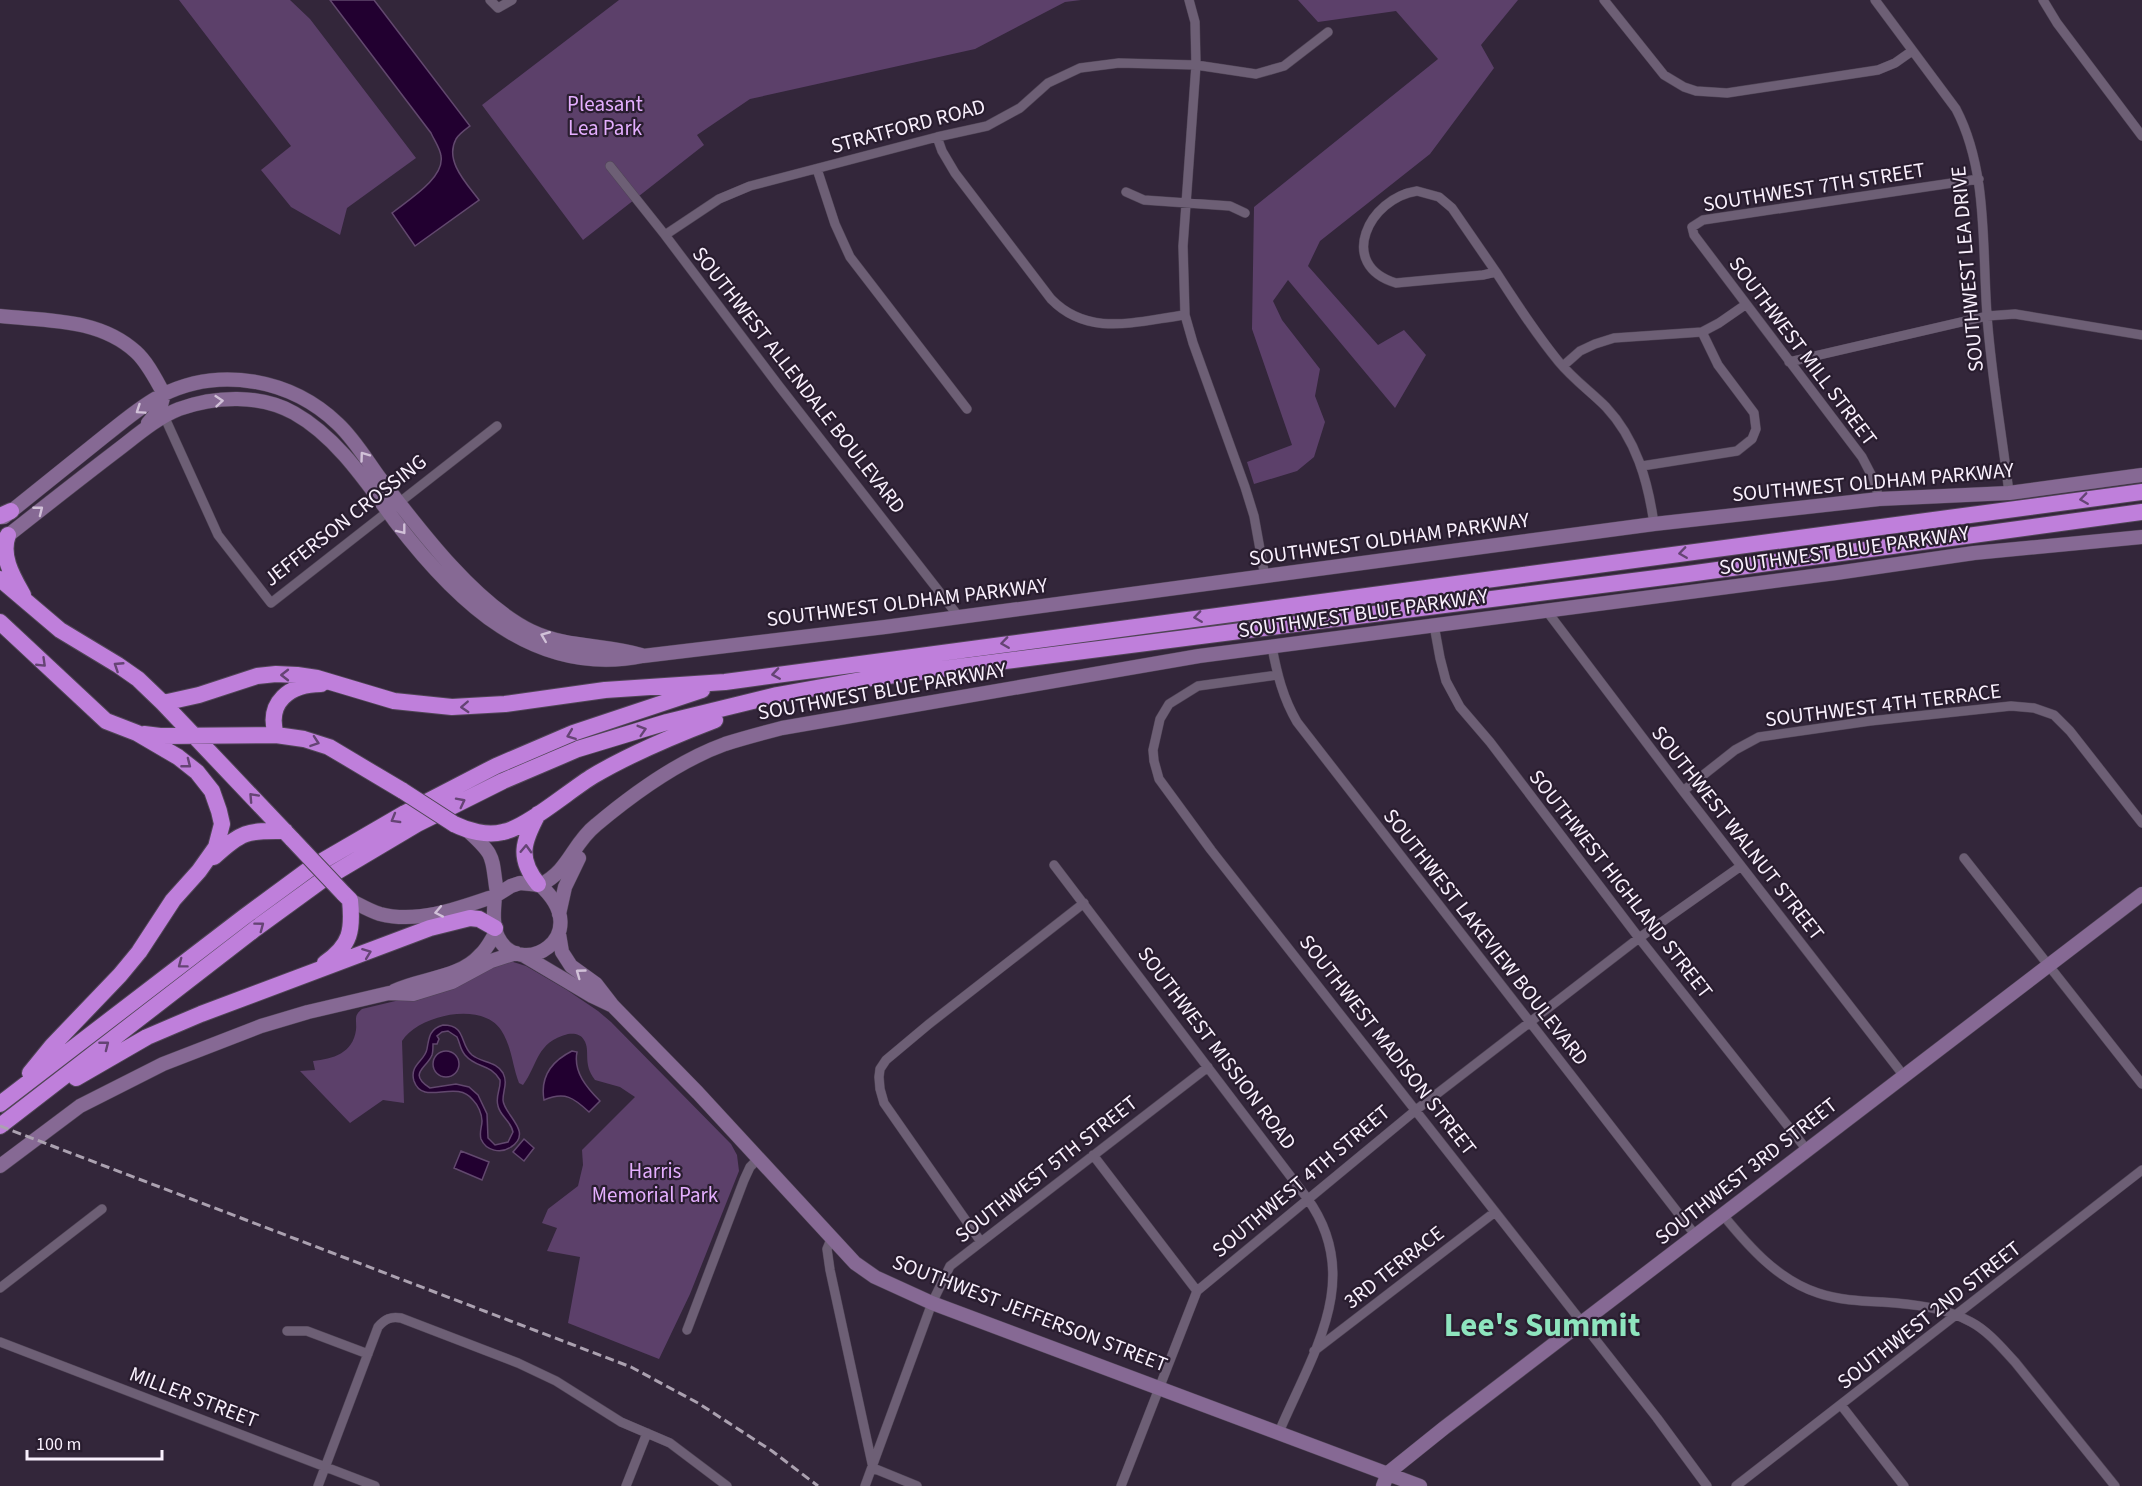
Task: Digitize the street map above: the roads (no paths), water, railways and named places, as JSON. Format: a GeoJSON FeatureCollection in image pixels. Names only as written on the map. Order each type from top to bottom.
{"type":"FeatureCollection","features":[{"type":"Feature","properties":{"kind":"highway"},"geometry":{"type":"LineString","coordinates":[[163,703],[199,695],[257,676],[297,675],[343,685],[394,701],[452,707],[505,705],[605,690],[726,682],[2142,492]]}},
{"type":"Feature","properties":{"kind":"highway"},"geometry":{"type":"LineString","coordinates":[[0,1126],[255,929],[321,881],[417,824],[503,781],[578,749],[667,722],[777,696],[872,678],[1688,574],[2142,512]]}},
{"type":"Feature","properties":{"kind":"highway"},"geometry":{"type":"LineString","coordinates":[[4,538],[7,561],[14,580],[29,606]]}},
{"type":"Feature","properties":{"kind":"highway"},"geometry":{"type":"LineString","coordinates":[[0,579],[60,630],[118,665],[163,703],[346,897],[351,926],[343,948],[312,972]]}},
{"type":"Feature","properties":{"kind":"highway"},"geometry":{"type":"LineString","coordinates":[[0,622],[106,722],[137,733],[197,771],[212,791],[222,824],[216,847],[120,975],[52,1046],[6,1100]]}},
{"type":"Feature","properties":{"kind":"highway"},"geometry":{"type":"LineString","coordinates":[[6,1100],[312,867],[405,813],[496,766],[573,734],[726,682]]}},
{"type":"Feature","properties":{"kind":"highway"},"geometry":{"type":"LineString","coordinates":[[276,735],[272,723],[273,715],[276,706],[284,696],[309,684],[343,685]]}},
{"type":"Feature","properties":{"kind":"highway"},"geometry":{"type":"LineString","coordinates":[[137,733],[160,736],[276,735],[304,739],[328,747],[460,827],[494,833],[505,832],[593,776],[662,740],[777,696]]}},
{"type":"Feature","properties":{"kind":"highway"},"geometry":{"type":"LineString","coordinates":[[538,813],[528,832],[524,851],[527,869],[539,885]]}},
{"type":"Feature","properties":{"kind":"highway"},"geometry":{"type":"LineString","coordinates":[[199,871],[232,840],[245,833],[255,831],[289,836]]}},
{"type":"Feature","properties":{"kind":"highway"},"geometry":{"type":"LineString","coordinates":[[26,1106],[147,1037],[312,972],[430,928],[459,920],[479,919],[496,930]]}},
{"type":"Feature","properties":{"kind":"street"},"geometry":{"type":"LineString","coordinates":[[490,0],[498,8],[512,0]]}},
{"type":"Feature","properties":{"kind":"street"},"geometry":{"type":"LineString","coordinates":[[1189,0],[1195,22],[1196,65],[1183,246],[1185,315],[1254,516],[1265,577]]}},
{"type":"Feature","properties":{"kind":"street"},"geometry":{"type":"LineString","coordinates":[[1604,0],[1664,75],[1696,91],[1727,93],[1878,70],[1895,63],[1912,51]]}},
{"type":"Feature","properties":{"kind":"street","name":"SOUTHWEST LEA DRIVE"},"geometry":{"type":"LineString","coordinates":[[1875,0],[1943,89],[1965,126],[1976,161],[1987,316],[2009,493]]}},
{"type":"Feature","properties":{"kind":"street"},"geometry":{"type":"LineString","coordinates":[[2043,0],[2057,23],[2142,136]]}},
{"type":"Feature","properties":{"kind":"street","name":"STRATFORD ROAD"},"geometry":{"type":"LineString","coordinates":[[664,235],[719,199],[773,179],[937,136],[987,126],[1020,108],[1048,83],[1080,68],[1119,63],[1196,65],[1257,74],[1284,66],[1328,32]]}},
{"type":"Feature","properties":{"kind":"street"},"geometry":{"type":"LineString","coordinates":[[937,136],[942,152],[955,173],[1051,299],[1067,314],[1091,323],[1106,324],[1185,315]]}},
{"type":"Feature","properties":{"kind":"street","name":"SOUTHWEST ALLENDALE BOULEVARD"},"geometry":{"type":"LineString","coordinates":[[609,166],[960,617]]}},
{"type":"Feature","properties":{"kind":"street"},"geometry":{"type":"LineString","coordinates":[[817,169],[835,224],[850,257],[967,410]]}},
{"type":"Feature","properties":{"kind":"street","name":"SOUTHWEST 7TH STREET"},"geometry":{"type":"LineString","coordinates":[[1692,228],[1703,220],[1979,179]]}},
{"type":"Feature","properties":{"kind":"street"},"geometry":{"type":"LineString","coordinates":[[1126,192],[1144,200],[1230,206],[1245,213]]}},
{"type":"Feature","properties":{"kind":"street"},"geometry":{"type":"LineString","coordinates":[[1496,272],[1396,283],[1383,279],[1365,260],[1364,236],[1377,213],[1406,192],[1428,193],[1439,197],[1452,208],[1496,272],[1518,306],[1563,366],[1607,408],[1626,434],[1642,466],[1654,524]]}},
{"type":"Feature","properties":{"kind":"street","name":"SOUTHWEST MILL STREET"},"geometry":{"type":"LineString","coordinates":[[1692,228],[1694,235],[1745,305],[1862,457],[1874,480],[1879,499]]}},
{"type":"Feature","properties":{"kind":"street"},"geometry":{"type":"LineString","coordinates":[[1563,366],[1580,351],[1614,338],[1702,332],[1745,305]]}},
{"type":"Feature","properties":{"kind":"street"},"geometry":{"type":"LineString","coordinates":[[1789,362],[1987,316],[2015,315],[2142,335]]}},
{"type":"Feature","properties":{"kind":"street"},"geometry":{"type":"LineString","coordinates":[[0,316],[95,328],[111,334],[137,353],[164,394],[160,408],[138,435]]}},
{"type":"Feature","properties":{"kind":"street"},"geometry":{"type":"LineString","coordinates":[[1642,466],[1737,451],[1752,439],[1756,429],[1754,413],[1718,365],[1702,332]]}},
{"type":"Feature","properties":{"kind":"street"},"geometry":{"type":"LineString","coordinates":[[165,418],[166,411],[176,401],[216,380]]}},
{"type":"Feature","properties":{"kind":"street","name":"SOUTHWEST OLDHAM PARKWAY"},"geometry":{"type":"LineString","coordinates":[[4,516],[129,417],[164,394],[186,386],[216,380],[259,381],[279,388],[318,409],[337,423],[350,437],[393,506]]}},
{"type":"Feature","properties":{"kind":"street","name":"SOUTHWEST OLDHAM PARKWAY"},"geometry":{"type":"LineString","coordinates":[[4,538],[138,435],[176,411],[193,405],[226,400],[260,401],[292,412],[320,432],[419,529],[492,613],[561,642],[622,650],[643,656],[960,617],[1654,524],[1879,499],[2009,493],[2142,475]]}},
{"type":"Feature","properties":{"kind":"street","name":"JEFFERSON CROSSING"},"geometry":{"type":"LineString","coordinates":[[165,418],[218,535],[271,603],[497,426]]}},
{"type":"Feature","properties":{"kind":"street","name":"SOUTHWEST BLUE PARKWAY"},"geometry":{"type":"LineString","coordinates":[[539,885],[560,872],[594,826],[673,769],[723,745],[782,728],[1199,656],[1974,553],[2142,537]]}},
{"type":"Feature","properties":{"kind":"street","name":"SOUTHWEST WALNUT STREET"},"geometry":{"type":"LineString","coordinates":[[1546,610],[1904,1076]]}},
{"type":"Feature","properties":{"kind":"street","name":"SOUTHWEST HIGHLAND STREET"},"geometry":{"type":"LineString","coordinates":[[1434,625],[1446,681],[1460,707],[1490,742],[1639,938],[1807,1150]]}},
{"type":"Feature","properties":{"kind":"street","name":"SOUTHWEST LAKEVIEW BOULEVARD"},"geometry":{"type":"LineString","coordinates":[[1272,647],[1277,675],[1286,702],[1297,722],[1696,1236]]}},
{"type":"Feature","properties":{"kind":"street","name":"SOUTHWEST MADISON STREET"},"geometry":{"type":"LineString","coordinates":[[1277,675],[1198,686],[1169,704],[1160,719],[1153,750],[1157,771],[1170,796],[1657,1418],[1707,1486]]}},
{"type":"Feature","properties":{"kind":"street","name":"SOUTHWEST 4TH TERRACE"},"geometry":{"type":"LineString","coordinates":[[1683,791],[1735,750],[1759,737],[1801,730],[2011,706],[2034,708],[2054,715],[2070,731],[2142,823]]}},
{"type":"Feature","properties":{"kind":"street","name":"SOUTHWEST BLUE PARKWAY"},"geometry":{"type":"LineString","coordinates":[[559,914],[565,887],[575,865],[584,849],[612,813]]}},
{"type":"Feature","properties":{"kind":"street"},"geometry":{"type":"LineString","coordinates":[[460,827],[487,848],[492,856],[495,865],[496,930],[500,941],[520,954]]}},
{"type":"Feature","properties":{"kind":"street"},"geometry":{"type":"LineString","coordinates":[[1964,858],[2142,1084]]}},
{"type":"Feature","properties":{"kind":"street","name":"SOUTHWEST MISSION ROAD"},"geometry":{"type":"LineString","coordinates":[[1054,865],[1319,1214],[1327,1232],[1334,1269],[1330,1306],[1314,1351],[1279,1432]]}},
{"type":"Feature","properties":{"kind":"street","name":"SOUTHWEST 4TH STREET"},"geometry":{"type":"LineString","coordinates":[[1121,1486],[1197,1291],[1416,1110],[1639,938],[1741,866]]}},
{"type":"Feature","properties":{"kind":"street"},"geometry":{"type":"LineString","coordinates":[[346,897],[379,913],[407,917],[444,911],[496,894],[520,883],[539,885],[554,900],[559,914],[559,934],[551,945],[543,950],[491,961],[453,982],[413,994],[390,993]]}},
{"type":"Feature","properties":{"kind":"street","name":"SOUTHWEST 3RD STREET"},"geometry":{"type":"LineString","coordinates":[[1385,1480],[1582,1323],[2142,894]]}},
{"type":"Feature","properties":{"kind":"street"},"geometry":{"type":"LineString","coordinates":[[981,1242],[884,1103],[880,1089],[880,1069],[886,1060],[929,1024],[1084,903]]}},
{"type":"Feature","properties":{"kind":"street"},"geometry":{"type":"LineString","coordinates":[[0,1166],[80,1106],[163,1064],[261,1026],[308,1012],[390,993],[408,984],[453,972],[470,964],[485,950],[496,930]]}},
{"type":"Feature","properties":{"kind":"street","name":"SOUTHWEST JEFFERSON STREET"},"geometry":{"type":"LineString","coordinates":[[559,934],[562,952],[571,966],[596,984],[613,1006],[759,1158],[855,1263],[868,1272],[932,1303],[1279,1432],[1385,1480],[1420,1486]]}},
{"type":"Feature","properties":{"kind":"street","name":"SOUTHWEST JEFFERSON STREET"},"geometry":{"type":"LineString","coordinates":[[520,954],[613,1006]]}},
{"type":"Feature","properties":{"kind":"street","name":"SOUTHWEST 5TH STREET"},"geometry":{"type":"LineString","coordinates":[[865,1486],[932,1303],[950,1266],[1208,1067]]}},
{"type":"Feature","properties":{"kind":"street"},"geometry":{"type":"LineString","coordinates":[[1093,1155],[1197,1291]]}},
{"type":"Feature","properties":{"kind":"street"},"geometry":{"type":"LineString","coordinates":[[687,1330],[744,1180],[750,1167],[759,1158]]}},
{"type":"Feature","properties":{"kind":"street","name":"SOUTHWEST 2ND STREET"},"geometry":{"type":"LineString","coordinates":[[1736,1486],[2142,1170]]}},
{"type":"Feature","properties":{"kind":"street"},"geometry":{"type":"LineString","coordinates":[[0,1288],[102,1209]]}},
{"type":"Feature","properties":{"kind":"street","name":"3RD TERRACE"},"geometry":{"type":"LineString","coordinates":[[1314,1351],[1496,1212]]}},
{"type":"Feature","properties":{"kind":"street"},"geometry":{"type":"LineString","coordinates":[[1724,1215],[1757,1253],[1790,1281],[1818,1293],[1842,1299],[1925,1306],[1972,1322],[2000,1346],[2115,1486]]}},
{"type":"Feature","properties":{"kind":"street"},"geometry":{"type":"LineString","coordinates":[[832,1237],[827,1249],[830,1270],[873,1468],[917,1486]]}},
{"type":"Feature","properties":{"kind":"street"},"geometry":{"type":"LineString","coordinates":[[318,1486],[378,1327],[389,1318],[401,1318],[538,1372],[621,1422],[670,1443],[727,1486]]}},
{"type":"Feature","properties":{"kind":"street"},"geometry":{"type":"LineString","coordinates":[[287,1330],[308,1331],[368,1354]]}},
{"type":"Feature","properties":{"kind":"street","name":"MILLER STREET"},"geometry":{"type":"LineString","coordinates":[[0,1342],[375,1486]]}},
{"type":"Feature","properties":{"kind":"street"},"geometry":{"type":"LineString","coordinates":[[1841,1405],[1904,1486]]}},
{"type":"Feature","properties":{"kind":"street"},"geometry":{"type":"LineString","coordinates":[[626,1486],[647,1433]]}},
{"type":"Feature","properties":{"kind":"railway"},"geometry":{"type":"LineString","coordinates":[[0,1126],[631,1367],[698,1403],[772,1451],[818,1486]]}},
{"type":"Feature","properties":{"kind":"district","name":"Lee's Summit"},"geometry":{"type":"Point","coordinates":[1542,1325]}},
{"type":"Feature","properties":{"kind":"park label","name":"Pleasant Lea Park"},"geometry":{"type":"Point","coordinates":[605,116]}},
{"type":"Feature","properties":{"kind":"park label","name":"Harris Memorial Park"},"geometry":{"type":"Point","coordinates":[655,1183]}}]}
